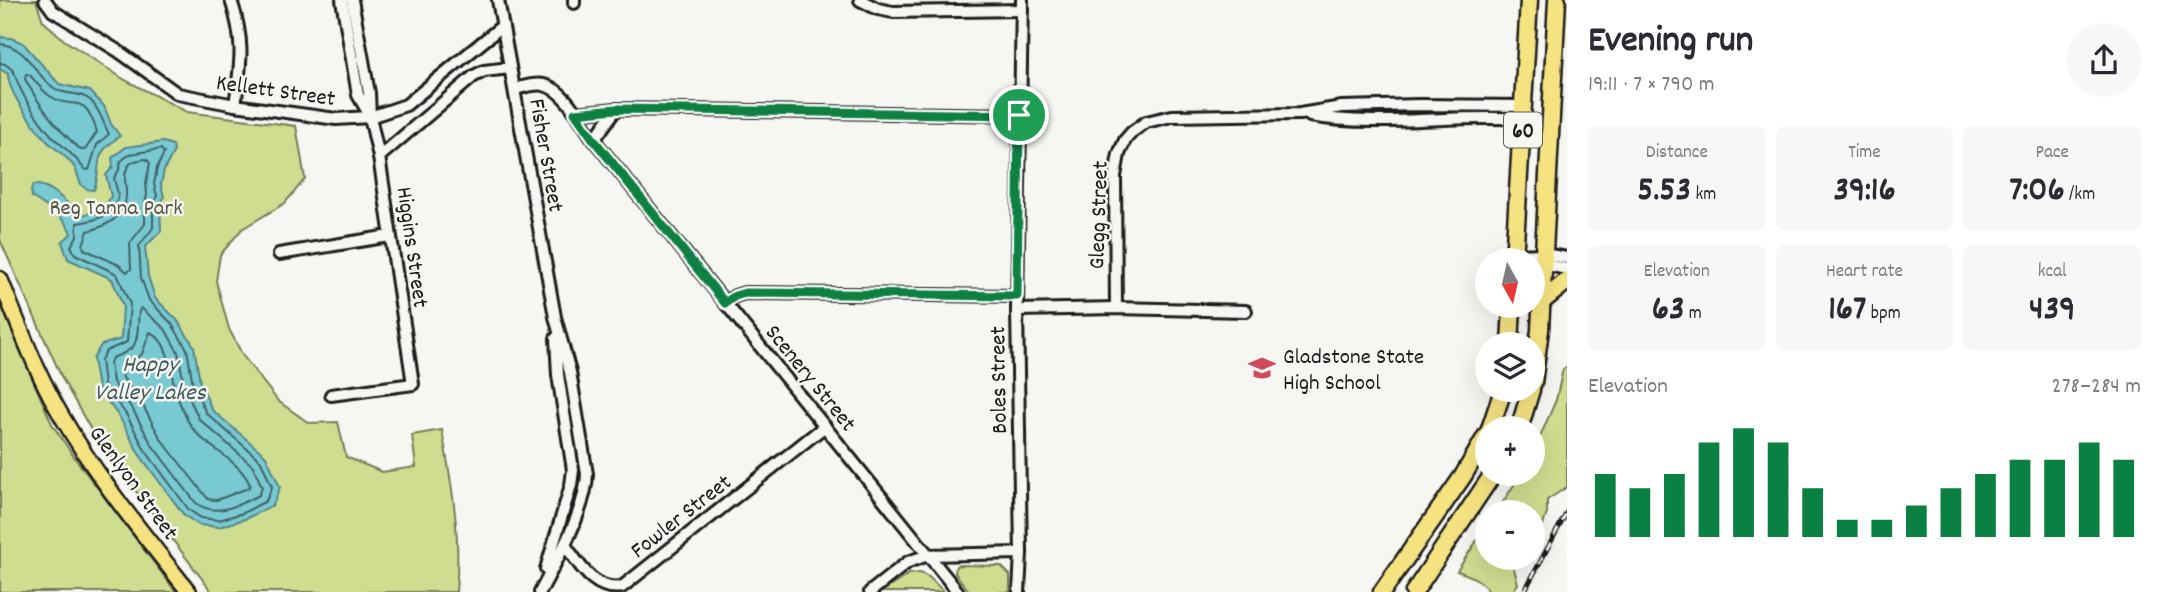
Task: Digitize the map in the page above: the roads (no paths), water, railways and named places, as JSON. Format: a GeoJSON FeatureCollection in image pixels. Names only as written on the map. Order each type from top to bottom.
{"type":"FeatureCollection","features":[{"type":"Feature","properties":{"kind":"highway","name":"60"},"geometry":{"type":"LineString","coordinates":[[1515,248],[1530,0]]}},
{"type":"Feature","properties":{"kind":"highway","name":"60"},"geometry":{"type":"LineString","coordinates":[[1538,248],[1557,0]]}},
{"type":"Feature","properties":{"kind":"highway"},"geometry":{"type":"LineString","coordinates":[[1545,299],[1567,281]]}},
{"type":"Feature","properties":{"kind":"highway"},"geometry":{"type":"LineString","coordinates":[[1382,592],[1475,455]]}},
{"type":"Feature","properties":{"kind":"highway"},"geometry":{"type":"LineString","coordinates":[[1415,592],[1485,486]]}},
{"type":"Feature","properties":{"kind":"main road","name":"Glenlyon Street"},"geometry":{"type":"LineString","coordinates":[[0,279],[33,360],[71,433],[189,592]]}},
{"type":"Feature","properties":{"kind":"street","name":"Kellett Street"},"geometry":{"type":"LineString","coordinates":[[45,0],[53,11],[118,51],[178,94],[234,105],[336,119],[370,117],[406,105],[502,26]]}},
{"type":"Feature","properties":{"kind":"street"},"geometry":{"type":"LineString","coordinates":[[232,0],[238,19],[242,55],[234,105]]}},
{"type":"Feature","properties":{"kind":"street","name":"Higgins Street"},"geometry":{"type":"LineString","coordinates":[[342,0],[358,95],[370,117]]}},
{"type":"Feature","properties":{"kind":"street","name":"Higgins Street"},"geometry":{"type":"LineString","coordinates":[[331,395],[413,384],[379,157],[370,117],[369,93],[352,0]]}},
{"type":"Feature","properties":{"kind":"street","name":"Fisher Street"},"geometry":{"type":"LineString","coordinates":[[498,0],[555,317],[570,372],[587,474],[585,490],[565,545],[540,592]]}},
{"type":"Feature","properties":{"kind":"street"},"geometry":{"type":"LineString","coordinates":[[860,0],[878,9],[914,12],[1022,5]]}},
{"type":"Feature","properties":{"kind":"street"},"geometry":{"type":"LineString","coordinates":[[914,12],[915,0]]}},
{"type":"Feature","properties":{"kind":"street","name":"Boles Street"},"geometry":{"type":"LineString","coordinates":[[1019,592],[1021,553],[1017,296],[1022,5]]}},
{"type":"Feature","properties":{"kind":"street"},"geometry":{"type":"LineString","coordinates":[[379,157],[474,76],[484,71],[510,68]]}},
{"type":"Feature","properties":{"kind":"street","name":"Scenery Street"},"geometry":{"type":"LineString","coordinates":[[515,89],[534,85],[553,89],[575,113],[958,592]]}},
{"type":"Feature","properties":{"kind":"street"},"geometry":{"type":"LineString","coordinates":[[594,140],[616,109]]}},
{"type":"Feature","properties":{"kind":"street"},"geometry":{"type":"LineString","coordinates":[[575,113],[616,109],[1019,115]]}},
{"type":"Feature","properties":{"kind":"street","name":"Glegg Street"},"geometry":{"type":"LineString","coordinates":[[1116,308],[1115,176],[1119,154],[1132,132],[1146,122],[1172,116],[1300,114],[1342,121],[1524,113]]}},
{"type":"Feature","properties":{"kind":"street"},"geometry":{"type":"LineString","coordinates":[[279,254],[390,236]]}},
{"type":"Feature","properties":{"kind":"street"},"geometry":{"type":"LineString","coordinates":[[1545,259],[1567,258]]}},
{"type":"Feature","properties":{"kind":"street"},"geometry":{"type":"LineString","coordinates":[[1545,262],[1567,269]]}},
{"type":"Feature","properties":{"kind":"street"},"geometry":{"type":"LineString","coordinates":[[725,303],[745,293],[1017,296]]}},
{"type":"Feature","properties":{"kind":"street"},"geometry":{"type":"LineString","coordinates":[[1017,310],[1116,308],[1246,311]]}},
{"type":"Feature","properties":{"kind":"street","name":"Fisher Street"},"geometry":{"type":"LineString","coordinates":[[540,592],[573,470],[558,375],[555,317]]}},
{"type":"Feature","properties":{"kind":"street","name":"Fowler Street"},"geometry":{"type":"LineString","coordinates":[[565,545],[596,584],[609,590],[622,587],[825,426]]}},
{"type":"Feature","properties":{"kind":"street"},"geometry":{"type":"LineString","coordinates":[[870,592],[908,562],[928,555],[1021,553]]}},
{"type":"Feature","properties":{"kind":"water"},"geometry":{"type":"Polygon","coordinates":[[[0,37],[23,43],[59,84],[90,91],[104,106],[111,124],[120,136],[110,143],[101,155],[94,190],[81,185],[72,164],[47,141],[23,109],[12,90],[8,74],[0,69],[0,37]]]}},
{"type":"Feature","properties":{"kind":"water","name":"Happy Valley Lakes"},"geometry":{"type":"Polygon","coordinates":[[[163,142],[173,145],[174,151],[164,170],[161,185],[164,197],[160,205],[161,231],[145,247],[148,276],[155,298],[177,320],[194,346],[200,383],[212,410],[266,456],[280,487],[273,505],[245,519],[219,527],[199,525],[184,515],[139,454],[120,418],[98,388],[93,359],[101,345],[121,339],[123,306],[112,279],[68,259],[62,242],[71,234],[65,222],[32,197],[33,185],[40,185],[53,191],[82,215],[103,210],[111,196],[106,175],[113,167],[112,158],[126,147],[163,142]]]}},
{"type":"Feature","properties":{"kind":"railway"},"geometry":{"type":"LineString","coordinates":[[1524,592],[1567,512]]}},
{"type":"Feature","properties":{"kind":"place","name":"Gladstone State High School"},"geometry":{"type":"Point","coordinates":[1262,368]}},
{"type":"Feature","properties":{"kind":"park label","name":"Reg Tanna Park"},"geometry":{"type":"Point","coordinates":[116,206]}}]}
